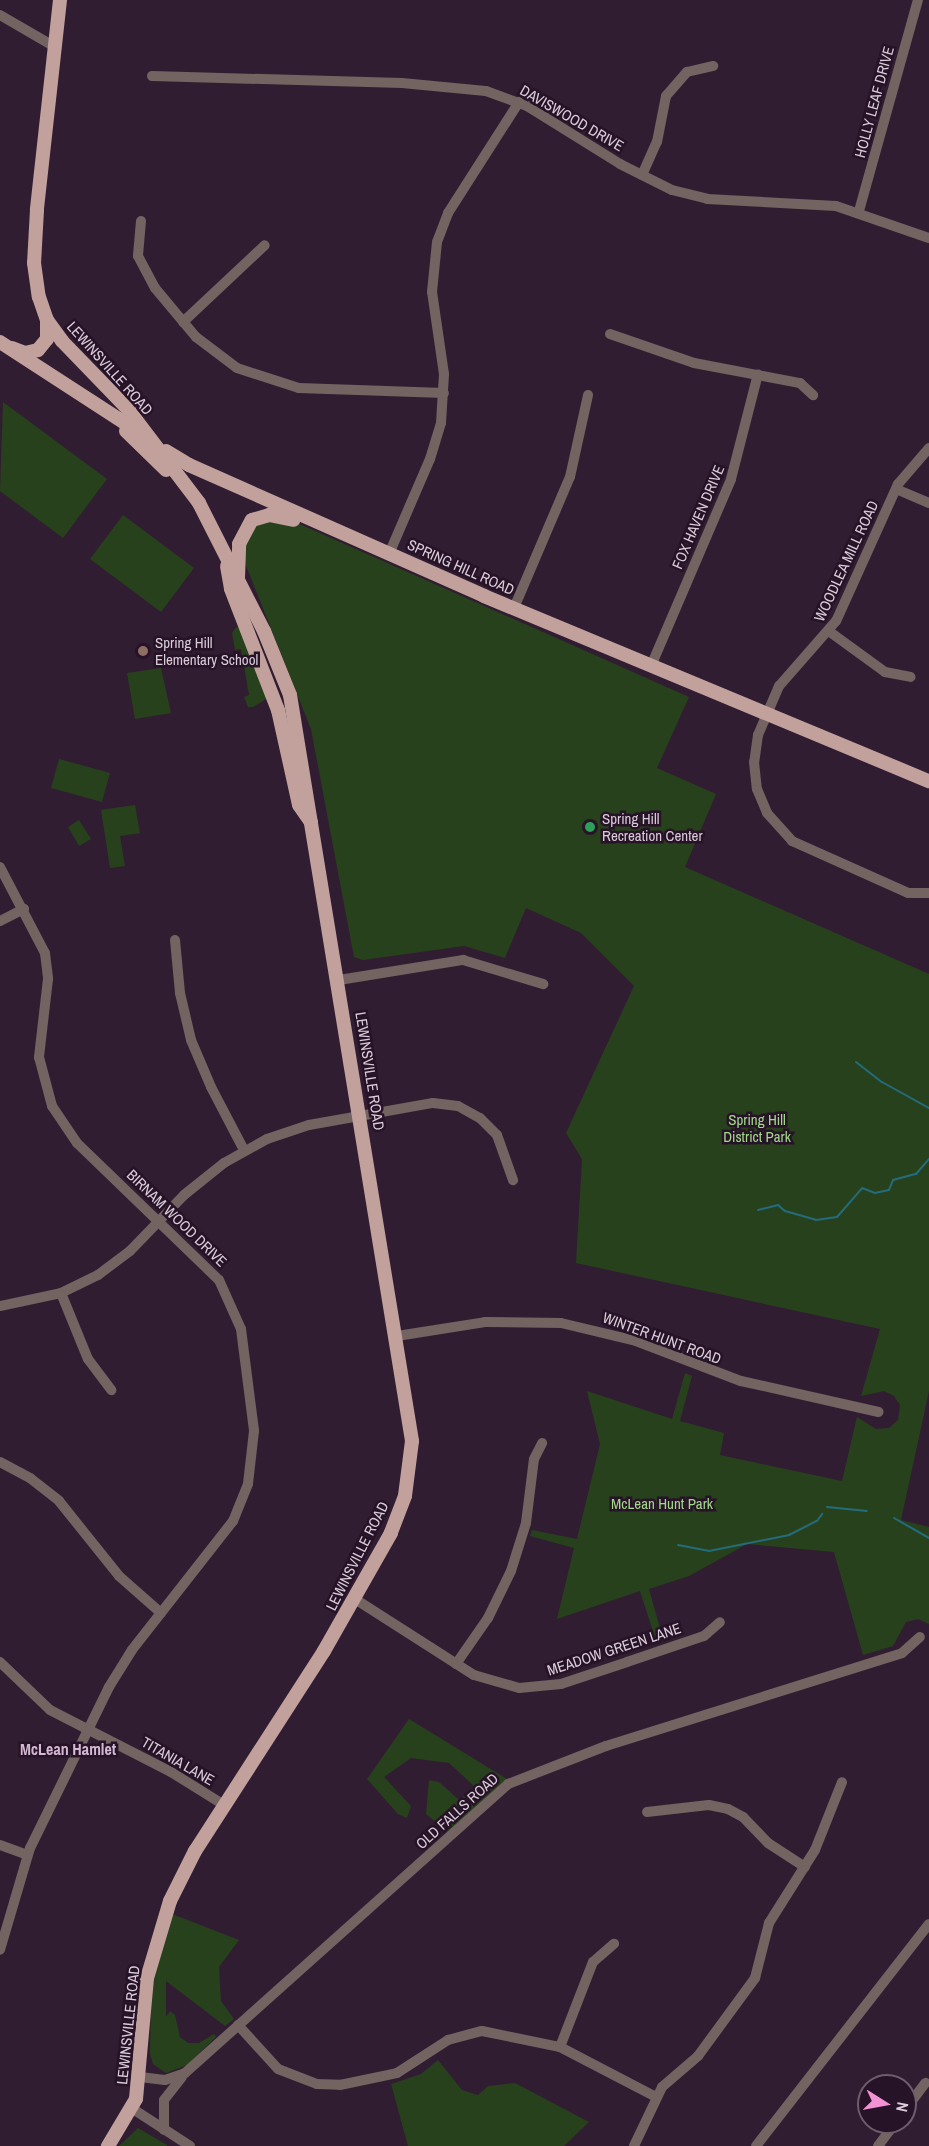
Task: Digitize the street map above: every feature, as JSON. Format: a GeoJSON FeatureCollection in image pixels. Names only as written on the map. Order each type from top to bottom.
{"type":"FeatureCollection","features":[{"type":"Feature","properties":{"kind":"main road","name":"LEWINSVILLE ROAD"},"geometry":{"type":"LineString","coordinates":[[60,0],[34,263],[47,320],[155,444],[199,503],[264,632],[296,719],[311,822],[411,1420],[409,1479],[395,1524],[356,1599],[224,1805],[182,1877],[161,1925],[147,1978],[140,2077],[132,2109],[108,2146]]}},
{"type":"Feature","properties":{"kind":"main road"},"geometry":{"type":"LineString","coordinates":[[2,343],[25,353],[38,350],[47,339],[47,320]]}},
{"type":"Feature","properties":{"kind":"main road","name":"SPRING HILL ROAD"},"geometry":{"type":"LineString","coordinates":[[2,343],[189,465],[513,608],[929,781]]}},
{"type":"Feature","properties":{"kind":"main road"},"geometry":{"type":"LineString","coordinates":[[88,400],[129,433],[199,503]]}},
{"type":"Feature","properties":{"kind":"main road"},"geometry":{"type":"LineString","coordinates":[[238,578],[239,544],[252,520],[280,515],[326,525]]}},
{"type":"Feature","properties":{"kind":"main road","name":"LEWINSVILLE ROAD"},"geometry":{"type":"LineString","coordinates":[[225,558],[243,619],[278,710],[299,805],[311,822]]}},
{"type":"Feature","properties":{"kind":"main road"},"geometry":{"type":"LineString","coordinates":[[243,619],[254,622],[264,632]]}},
{"type":"Feature","properties":{"kind":"main road"},"geometry":{"type":"LineString","coordinates":[[278,710],[296,719]]}},
{"type":"Feature","properties":{"kind":"street","name":"HOLLY LEAF DRIVE"},"geometry":{"type":"LineString","coordinates":[[859,211],[918,0]]}},
{"type":"Feature","properties":{"kind":"street"},"geometry":{"type":"LineString","coordinates":[[0,15],[55,47]]}},
{"type":"Feature","properties":{"kind":"street"},"geometry":{"type":"LineString","coordinates":[[642,175],[657,142],[666,96],[687,72],[713,66]]}},
{"type":"Feature","properties":{"kind":"street","name":"DAVISWOOD DRIVE"},"geometry":{"type":"LineString","coordinates":[[153,76],[460,87],[519,102],[642,175],[672,190],[707,199],[812,202],[859,211],[929,238]]}},
{"type":"Feature","properties":{"kind":"street"},"geometry":{"type":"LineString","coordinates":[[389,554],[436,441],[444,393],[432,292],[437,242],[448,213],[519,102]]}},
{"type":"Feature","properties":{"kind":"street"},"geometry":{"type":"LineString","coordinates":[[141,221],[136,245],[142,266],[183,321],[237,368],[282,385],[444,393]]}},
{"type":"Feature","properties":{"kind":"street"},"geometry":{"type":"LineString","coordinates":[[183,321],[265,245]]}},
{"type":"Feature","properties":{"kind":"street"},"geometry":{"type":"LineString","coordinates":[[610,334],[690,362],[800,383],[813,394]]}},
{"type":"Feature","properties":{"kind":"street","name":"FOX HAVEN DRIVE"},"geometry":{"type":"LineString","coordinates":[[651,666],[731,479],[758,374]]}},
{"type":"Feature","properties":{"kind":"street"},"geometry":{"type":"LineString","coordinates":[[513,608],[570,477],[588,394]]}},
{"type":"Feature","properties":{"kind":"street","name":"WOODLEA MILL ROAD"},"geometry":{"type":"LineString","coordinates":[[929,448],[914,461],[896,489],[830,632],[784,676],[755,748],[755,776],[761,801],[782,832],[811,853],[908,893],[929,893]]}},
{"type":"Feature","properties":{"kind":"street"},"geometry":{"type":"LineString","coordinates":[[896,489],[929,503]]}},
{"type":"Feature","properties":{"kind":"street"},"geometry":{"type":"LineString","coordinates":[[830,632],[885,672],[911,677]]}},
{"type":"Feature","properties":{"kind":"street","name":"BIRNAM WOOD DRIVE"},"geometry":{"type":"LineString","coordinates":[[0,867],[40,939],[47,966],[39,1057],[52,1106],[77,1143],[208,1266],[236,1311],[245,1346],[254,1431],[248,1484],[233,1521],[120,1668],[27,1855],[0,1950]]}},
{"type":"Feature","properties":{"kind":"street"},"geometry":{"type":"LineString","coordinates":[[0,921],[24,909]]}},
{"type":"Feature","properties":{"kind":"street"},"geometry":{"type":"LineString","coordinates":[[175,940],[180,993],[191,1040],[211,1087],[244,1150]]}},
{"type":"Feature","properties":{"kind":"street"},"geometry":{"type":"LineString","coordinates":[[339,980],[456,960],[487,964],[520,980],[543,984]]}},
{"type":"Feature","properties":{"kind":"street"},"geometry":{"type":"LineString","coordinates":[[0,1306],[61,1293],[115,1263],[206,1175],[244,1150],[298,1128],[433,1104],[470,1111],[497,1135],[513,1180]]}},
{"type":"Feature","properties":{"kind":"street"},"geometry":{"type":"LineString","coordinates":[[61,1293],[88,1359],[111,1390]]}},
{"type":"Feature","properties":{"kind":"street","name":"WINTER HUNT ROAD"},"geometry":{"type":"LineString","coordinates":[[397,1336],[485,1322],[561,1323],[636,1341],[741,1381],[879,1412]]}},
{"type":"Feature","properties":{"kind":"street"},"geometry":{"type":"LineString","coordinates":[[456,1664],[488,1618],[511,1571],[526,1523],[534,1459],[542,1443]]}},
{"type":"Feature","properties":{"kind":"street"},"geometry":{"type":"LineString","coordinates":[[0,1462],[30,1478],[58,1501],[119,1576],[161,1613]]}},
{"type":"Feature","properties":{"kind":"street","name":"MEADOW GREEN LANE"},"geometry":{"type":"LineString","coordinates":[[356,1599],[474,1675],[504,1685],[550,1686],[704,1636],[720,1622]]}},
{"type":"Feature","properties":{"kind":"street","name":"OLD FALLS ROAD"},"geometry":{"type":"LineString","coordinates":[[164,2130],[164,2100],[185,2073],[350,1930],[508,1784],[606,1746],[902,1653],[920,1637]]}},
{"type":"Feature","properties":{"kind":"street","name":"TITANIA LANE"},"geometry":{"type":"LineString","coordinates":[[0,1662],[50,1710],[171,1772],[224,1805]]}},
{"type":"Feature","properties":{"kind":"street"},"geometry":{"type":"LineString","coordinates":[[634,2146],[656,2097],[702,2050],[755,1978],[769,1923],[806,1867],[842,1782]]}},
{"type":"Feature","properties":{"kind":"street"},"geometry":{"type":"LineString","coordinates":[[647,1812],[709,1805],[728,1809],[743,1817],[768,1843],[806,1867]]}},
{"type":"Feature","properties":{"kind":"street"},"geometry":{"type":"LineString","coordinates":[[0,1845],[27,1855]]}},
{"type":"Feature","properties":{"kind":"street"},"geometry":{"type":"LineString","coordinates":[[756,2146],[929,1924]]}},
{"type":"Feature","properties":{"kind":"street"},"geometry":{"type":"LineString","coordinates":[[560,2047],[593,1962],[614,1944]]}},
{"type":"Feature","properties":{"kind":"street"},"geometry":{"type":"LineString","coordinates":[[238,2025],[279,2069],[304,2081],[324,2085],[397,2073],[448,2040],[470,2032],[493,2031],[560,2047],[656,2097]]}},
{"type":"Feature","properties":{"kind":"street"},"geometry":{"type":"LineString","coordinates":[[140,2077],[165,2080],[185,2073]]}},
{"type":"Feature","properties":{"kind":"street"},"geometry":{"type":"LineString","coordinates":[[917,2094],[925,2084]]}},
{"type":"Feature","properties":{"kind":"street"},"geometry":{"type":"LineString","coordinates":[[132,2109],[190,2146]]}},
{"type":"Feature","properties":{"kind":"green space"},"geometry":{"type":"Polygon","coordinates":[[[3,402],[107,479],[63,538],[0,491],[3,402]]]}},
{"type":"Feature","properties":{"kind":"green space"},"geometry":{"type":"Polygon","coordinates":[[[123,515],[194,568],[161,612],[90,559],[123,515]]]}},
{"type":"Feature","properties":{"kind":"green space","name":"Spring Hill District Park"},"geometry":{"type":"Polygon","coordinates":[[[286,518],[689,697],[657,768],[716,794],[685,867],[929,974],[929,1391],[901,1520],[929,1527],[929,1624],[918,1619],[906,1622],[893,1646],[863,1655],[834,1552],[747,1544],[689,1576],[649,1589],[663,1639],[656,1641],[640,1591],[557,1619],[574,1548],[530,1536],[532,1530],[577,1539],[600,1444],[587,1391],[672,1419],[685,1373],[692,1376],[680,1421],[724,1433],[720,1455],[842,1481],[857,1417],[876,1429],[889,1428],[898,1420],[900,1405],[894,1396],[884,1391],[861,1396],[880,1329],[576,1263],[582,1159],[566,1133],[634,986],[581,933],[526,908],[505,958],[464,946],[363,960],[354,957],[311,729],[243,558],[245,535],[252,525],[286,518]]]}},
{"type":"Feature","properties":{"kind":"green space"},"geometry":{"type":"Polygon","coordinates":[[[236,627],[241,628],[267,689],[266,699],[253,707],[248,707],[244,697],[249,695],[241,649],[235,650],[232,633],[236,627]]]}},
{"type":"Feature","properties":{"kind":"green space"},"geometry":{"type":"Polygon","coordinates":[[[161,668],[171,713],[135,719],[127,673],[161,668]]]}},
{"type":"Feature","properties":{"kind":"green space"},"geometry":{"type":"Polygon","coordinates":[[[59,759],[110,773],[102,802],[51,788],[59,759]]]}},
{"type":"Feature","properties":{"kind":"green space"},"geometry":{"type":"Polygon","coordinates":[[[135,805],[140,833],[120,836],[125,866],[110,868],[101,810],[135,805]]]}},
{"type":"Feature","properties":{"kind":"green space"},"geometry":{"type":"Polygon","coordinates":[[[79,820],[91,839],[79,846],[68,827],[79,820]]]}},
{"type":"Feature","properties":{"kind":"green space"},"geometry":{"type":"Polygon","coordinates":[[[409,1719],[507,1779],[448,1832],[426,1814],[429,1780],[439,1782],[459,1800],[475,1787],[449,1763],[411,1758],[384,1777],[411,1806],[407,1818],[398,1814],[367,1779],[409,1719]]]}},
{"type":"Feature","properties":{"kind":"green space"},"geometry":{"type":"Polygon","coordinates":[[[172,1914],[239,1940],[219,1967],[221,2001],[234,2019],[225,2026],[166,1981],[166,2017],[170,2011],[175,2015],[180,2037],[188,2043],[199,2043],[214,2034],[216,2037],[187,2065],[166,2073],[153,2064],[150,2054],[151,1991],[172,1914]]]}},
{"type":"Feature","properties":{"kind":"green space"},"geometry":{"type":"Polygon","coordinates":[[[438,2060],[462,2090],[478,2095],[488,2086],[515,2083],[589,2122],[564,2146],[408,2146],[391,2084],[421,2074],[438,2060]]]}},
{"type":"Feature","properties":{"kind":"green space"},"geometry":{"type":"Polygon","coordinates":[[[138,2128],[167,2145],[167,2146],[119,2146],[138,2128]]]}},
{"type":"Feature","properties":{"kind":"waterway"},"geometry":{"type":"LineString","coordinates":[[856,1062],[882,1082],[929,1108]]}},
{"type":"Feature","properties":{"kind":"waterway"},"geometry":{"type":"LineString","coordinates":[[758,1210],[778,1205],[785,1211],[816,1220],[837,1217],[862,1188],[875,1193],[889,1190],[893,1180],[916,1174],[929,1159]]}},
{"type":"Feature","properties":{"kind":"waterway"},"geometry":{"type":"LineString","coordinates":[[827,1507],[867,1511]]}},
{"type":"Feature","properties":{"kind":"waterway"},"geometry":{"type":"LineString","coordinates":[[678,1545],[709,1551],[789,1535],[817,1521],[822,1514]]}},
{"type":"Feature","properties":{"kind":"waterway"},"geometry":{"type":"LineString","coordinates":[[894,1518],[929,1538]]}},
{"type":"Feature","properties":{"kind":"place","name":"Spring Hill Elementary School"},"geometry":{"type":"Point","coordinates":[143,651]}},
{"type":"Feature","properties":{"kind":"place","name":"Spring Hill Recreation Center"},"geometry":{"type":"Point","coordinates":[590,827]}},
{"type":"Feature","properties":{"kind":"district","name":"McLean Hamlet"},"geometry":{"type":"Point","coordinates":[68,1749]}},
{"type":"Feature","properties":{"kind":"park label","name":"McLean Hunt Park"},"geometry":{"type":"Point","coordinates":[662,1504]}}]}
